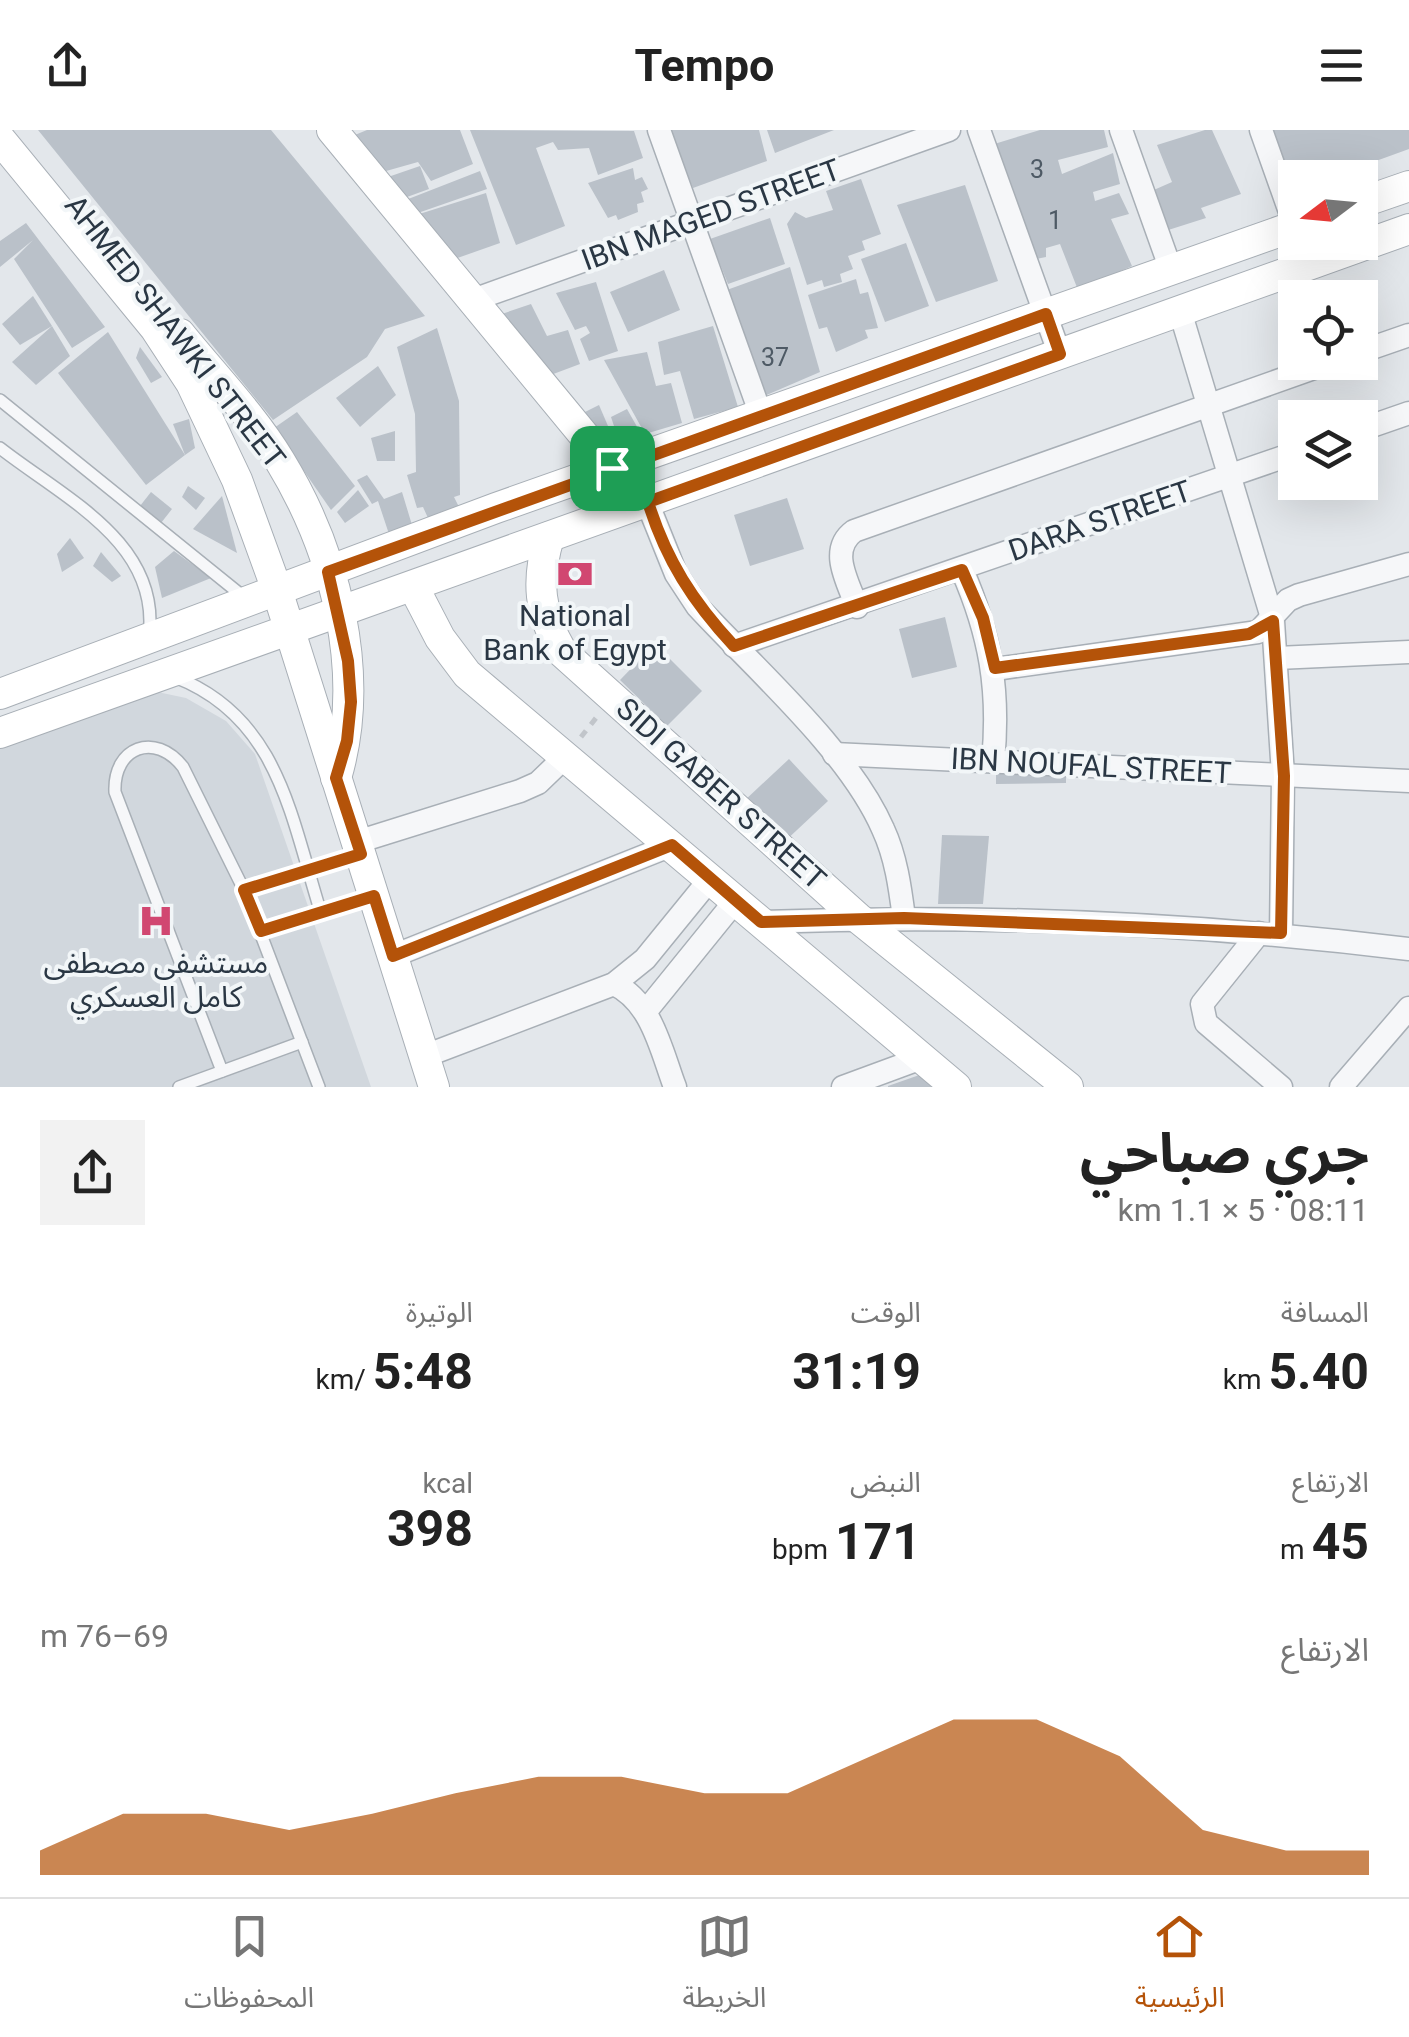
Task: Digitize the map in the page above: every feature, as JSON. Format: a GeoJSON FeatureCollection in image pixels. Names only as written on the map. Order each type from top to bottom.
{"type":"FeatureCollection","features":[{"type":"Feature","properties":{"kind":"main road","name":"AHMED SHAWKI STREET"},"geometry":{"type":"LineString","coordinates":[[14,130],[279,458],[339,567],[338,612],[351,702],[347,741],[336,778]]}},
{"type":"Feature","properties":{"kind":"main road"},"geometry":{"type":"LineString","coordinates":[[340,132],[612,468]]}},
{"type":"Feature","properties":{"kind":"main road","name":"AHMED SHAWKI STREET"},"geometry":{"type":"LineString","coordinates":[[0,139],[155,328],[191,383],[237,480],[290,630],[434,1087]]}},
{"type":"Feature","properties":{"kind":"main road"},"geometry":{"type":"LineString","coordinates":[[1378,197],[1409,186]]}},
{"type":"Feature","properties":{"kind":"main road"},"geometry":{"type":"LineString","coordinates":[[0,733],[1409,230]]}},
{"type":"Feature","properties":{"kind":"main road"},"geometry":{"type":"LineString","coordinates":[[0,694],[612,468],[1278,232]]}},
{"type":"Feature","properties":{"kind":"main road","name":"SIDI GABER STREET"},"geometry":{"type":"LineString","coordinates":[[549,537],[540,566],[539,597],[547,626],[562,652],[858,918],[1068,1087]]}},
{"type":"Feature","properties":{"kind":"main road"},"geometry":{"type":"LineString","coordinates":[[339,567],[369,602]]}},
{"type":"Feature","properties":{"kind":"main road"},"geometry":{"type":"LineString","coordinates":[[413,586],[440,638],[467,674],[956,1087]]}},
{"type":"Feature","properties":{"kind":"street"},"geometry":{"type":"LineString","coordinates":[[659,130],[760,415]]}},
{"type":"Feature","properties":{"kind":"street","name":"IBN MAGED STREET"},"geometry":{"type":"LineString","coordinates":[[473,300],[950,130]]}},
{"type":"Feature","properties":{"kind":"street"},"geometry":{"type":"LineString","coordinates":[[979,130],[1060,354]]}},
{"type":"Feature","properties":{"kind":"street"},"geometry":{"type":"LineString","coordinates":[[1121,130],[1171,270]]}},
{"type":"Feature","properties":{"kind":"street"},"geometry":{"type":"LineString","coordinates":[[1261,130],[1278,178]]}},
{"type":"Feature","properties":{"kind":"street"},"geometry":{"type":"LineString","coordinates":[[1180,311],[1273,621],[1284,776],[1270,933],[1202,1004],[1201,1014],[1206,1023],[1280,1087]]}},
{"type":"Feature","properties":{"kind":"street"},"geometry":{"type":"LineString","coordinates":[[1378,346],[1409,335]]}},
{"type":"Feature","properties":{"kind":"street"},"geometry":{"type":"LineString","coordinates":[[857,607],[840,553],[844,540],[854,531],[1281,380]]}},
{"type":"Feature","properties":{"kind":"street"},"geometry":{"type":"LineString","coordinates":[[1378,424],[1409,413]]}},
{"type":"Feature","properties":{"kind":"street","name":"DARA STREET"},"geometry":{"type":"LineString","coordinates":[[734,646],[857,607],[1278,459]]}},
{"type":"Feature","properties":{"kind":"street"},"geometry":{"type":"LineString","coordinates":[[648,502],[676,574],[696,606],[862,789],[884,829],[898,873],[904,918]]}},
{"type":"Feature","properties":{"kind":"street"},"geometry":{"type":"LineString","coordinates":[[995,668],[1249,634],[1273,621],[1278,609],[1299,595],[1409,564]]}},
{"type":"Feature","properties":{"kind":"street"},"geometry":{"type":"LineString","coordinates":[[962,570],[983,618],[995,668],[998,715],[993,761]]}},
{"type":"Feature","properties":{"kind":"street"},"geometry":{"type":"LineString","coordinates":[[1277,658],[1409,652]]}},
{"type":"Feature","properties":{"kind":"street","name":"IBN NOUFAL STREET"},"geometry":{"type":"LineString","coordinates":[[834,754],[1409,782]]}},
{"type":"Feature","properties":{"kind":"street"},"geometry":{"type":"LineString","coordinates":[[359,848],[520,792],[538,783],[567,755]]}},
{"type":"Feature","properties":{"kind":"street"},"geometry":{"type":"LineString","coordinates":[[393,956],[672,845]]}},
{"type":"Feature","properties":{"kind":"street"},"geometry":{"type":"LineString","coordinates":[[425,1056],[614,984],[645,959],[711,878]]}},
{"type":"Feature","properties":{"kind":"street"},"geometry":{"type":"LineString","coordinates":[[646,1011],[736,900]]}},
{"type":"Feature","properties":{"kind":"street"},"geometry":{"type":"LineString","coordinates":[[761,922],[904,918],[1270,933],[1409,949]]}},
{"type":"Feature","properties":{"kind":"street"},"geometry":{"type":"LineString","coordinates":[[614,984],[638,1000],[646,1011],[675,1087]]}},
{"type":"Feature","properties":{"kind":"street"},"geometry":{"type":"LineString","coordinates":[[1342,1087],[1409,1008]]}},
{"type":"Feature","properties":{"kind":"street"},"geometry":{"type":"LineString","coordinates":[[843,1087],[920,1059]]}},
{"type":"Feature","properties":{"kind":"lane"},"geometry":{"type":"LineString","coordinates":[[0,400],[248,601]]}},
{"type":"Feature","properties":{"kind":"lane"},"geometry":{"type":"LineString","coordinates":[[0,448],[126,546],[151,598],[149,638]]}},
{"type":"Feature","properties":{"kind":"lane"},"geometry":{"type":"LineString","coordinates":[[167,674],[213,695],[251,728],[270,757],[321,912]]}},
{"type":"Feature","properties":{"kind":"lane"},"geometry":{"type":"LineString","coordinates":[[222,1071],[115,792],[114,774],[122,757],[137,747],[155,745],[172,752],[244,890],[319,1087]]}},
{"type":"Feature","properties":{"kind":"lane"},"geometry":{"type":"LineString","coordinates":[[244,890],[308,871],[359,848]]}},
{"type":"Feature","properties":{"kind":"lane"},"geometry":{"type":"LineString","coordinates":[[261,931],[374,896]]}},
{"type":"Feature","properties":{"kind":"lane"},"geometry":{"type":"LineString","coordinates":[[178,1087],[302,1042]]}},
{"type":"Feature","properties":{"kind":"path"},"geometry":{"type":"LineString","coordinates":[[567,755],[613,697]]}},
{"type":"Feature","properties":{"kind":"shaded area","name":"مستشفى مصطفى كامل العسكري"},"geometry":{"type":"Polygon","coordinates":[[[148,690],[186,698],[226,721],[255,754],[371,1087],[0,1087],[0,742],[148,690]]]}},
{"type":"Feature","properties":{"kind":"building"},"geometry":{"type":"Polygon","coordinates":[[[38,130],[271,130],[425,316],[385,329],[367,357],[273,420],[38,130]]]}},
{"type":"Feature","properties":{"kind":"building"},"geometry":{"type":"Polygon","coordinates":[[[367,130],[460,130],[473,164],[431,181],[418,162],[379,173],[350,137],[367,130]]]}},
{"type":"Feature","properties":{"kind":"building"},"geometry":{"type":"Polygon","coordinates":[[[470,130],[634,131],[643,158],[598,175],[589,148],[558,150],[553,142],[536,148],[565,226],[516,245],[470,130]]]}},
{"type":"Feature","properties":{"kind":"building"},"geometry":{"type":"Polygon","coordinates":[[[668,130],[759,130],[767,161],[693,188],[668,130]]]}},
{"type":"Feature","properties":{"kind":"building"},"geometry":{"type":"Polygon","coordinates":[[[767,130],[834,130],[775,153],[767,130]]]}},
{"type":"Feature","properties":{"kind":"building"},"geometry":{"type":"Polygon","coordinates":[[[1040,130],[1104,130],[1108,147],[1058,160],[1062,174],[1113,153],[1120,184],[1093,192],[1095,201],[1119,193],[1129,214],[1111,219],[1132,266],[1078,290],[1060,244],[1046,248],[1046,257],[1031,260],[991,145],[1040,130]]]}},
{"type":"Feature","properties":{"kind":"building"},"geometry":{"type":"Polygon","coordinates":[[[1212,130],[1241,194],[1201,208],[1206,218],[1162,232],[1147,193],[1172,182],[1157,145],[1212,130]]]}},
{"type":"Feature","properties":{"kind":"building"},"geometry":{"type":"Polygon","coordinates":[[[1269,130],[1409,130],[1409,149],[1378,160],[1280,160],[1269,130]]]}},
{"type":"Feature","properties":{"kind":"building"},"geometry":{"type":"Polygon","coordinates":[[[420,166],[429,189],[407,197],[388,177],[420,166]]]}},
{"type":"Feature","properties":{"kind":"building"},"geometry":{"type":"Polygon","coordinates":[[[633,168],[635,180],[642,177],[648,189],[641,192],[644,202],[637,204],[638,212],[618,220],[616,215],[608,218],[588,183],[633,168]]]}},
{"type":"Feature","properties":{"kind":"building"},"geometry":{"type":"Polygon","coordinates":[[[480,171],[487,189],[412,215],[398,203],[480,171]]]}},
{"type":"Feature","properties":{"kind":"building"},"geometry":{"type":"Polygon","coordinates":[[[861,179],[881,234],[862,241],[865,250],[848,256],[853,269],[840,274],[842,282],[824,287],[822,280],[807,285],[787,224],[795,212],[806,218],[833,210],[826,191],[861,179]]]}},
{"type":"Feature","properties":{"kind":"building"},"geometry":{"type":"Polygon","coordinates":[[[965,185],[998,281],[936,302],[897,205],[965,185]]]}},
{"type":"Feature","properties":{"kind":"building"},"geometry":{"type":"Polygon","coordinates":[[[486,193],[500,243],[449,261],[413,216],[486,193]]]}},
{"type":"Feature","properties":{"kind":"building"},"geometry":{"type":"Polygon","coordinates":[[[770,218],[785,264],[728,284],[710,239],[770,218]]]}},
{"type":"Feature","properties":{"kind":"building"},"geometry":{"type":"Polygon","coordinates":[[[26,223],[105,327],[72,348],[14,259],[33,240],[0,267],[0,241],[26,223]]]}},
{"type":"Feature","properties":{"kind":"building"},"geometry":{"type":"Polygon","coordinates":[[[906,243],[929,306],[885,322],[861,259],[906,243]]]}},
{"type":"Feature","properties":{"kind":"building"},"geometry":{"type":"Polygon","coordinates":[[[790,267],[820,372],[762,397],[724,291],[790,267]]]}},
{"type":"Feature","properties":{"kind":"building"},"geometry":{"type":"Polygon","coordinates":[[[664,270],[680,310],[628,332],[610,292],[664,270]]]}},
{"type":"Feature","properties":{"kind":"building"},"geometry":{"type":"Polygon","coordinates":[[[856,279],[860,294],[868,292],[878,328],[865,330],[868,338],[836,352],[827,327],[819,329],[808,295],[856,279]]]}},
{"type":"Feature","properties":{"kind":"building"},"geometry":{"type":"Polygon","coordinates":[[[596,282],[618,351],[589,361],[580,339],[590,333],[586,326],[575,330],[556,293],[596,282]]]}},
{"type":"Feature","properties":{"kind":"building"},"geometry":{"type":"Polygon","coordinates":[[[33,296],[52,326],[20,345],[2,324],[33,296]]]}},
{"type":"Feature","properties":{"kind":"building"},"geometry":{"type":"Polygon","coordinates":[[[531,304],[547,336],[568,330],[580,364],[540,379],[493,317],[531,304]]]}},
{"type":"Feature","properties":{"kind":"building"},"geometry":{"type":"Polygon","coordinates":[[[52,326],[70,356],[36,385],[12,362],[52,326]]]}},
{"type":"Feature","properties":{"kind":"building"},"geometry":{"type":"Polygon","coordinates":[[[713,326],[738,407],[694,419],[680,371],[664,375],[658,342],[713,326]]]}},
{"type":"Feature","properties":{"kind":"building"},"geometry":{"type":"Polygon","coordinates":[[[437,328],[459,401],[460,495],[454,497],[460,509],[428,518],[423,507],[417,508],[407,475],[416,472],[415,414],[397,347],[437,328]]]}},
{"type":"Feature","properties":{"kind":"building"},"geometry":{"type":"Polygon","coordinates":[[[108,332],[185,455],[146,485],[58,373],[108,332]]]}},
{"type":"Feature","properties":{"kind":"building"},"geometry":{"type":"Polygon","coordinates":[[[140,347],[162,377],[151,383],[136,358],[140,347]]]}},
{"type":"Feature","properties":{"kind":"building"},"geometry":{"type":"Polygon","coordinates":[[[647,352],[656,386],[671,383],[682,423],[645,434],[604,360],[647,352]]]}},
{"type":"Feature","properties":{"kind":"building"},"geometry":{"type":"Polygon","coordinates":[[[378,366],[396,395],[360,427],[336,398],[378,366]]]}},
{"type":"Feature","properties":{"kind":"building"},"geometry":{"type":"Polygon","coordinates":[[[599,405],[614,440],[598,446],[573,418],[599,405]]]}},
{"type":"Feature","properties":{"kind":"building"},"geometry":{"type":"Polygon","coordinates":[[[627,409],[640,432],[618,438],[611,417],[627,409]]]}},
{"type":"Feature","properties":{"kind":"building"},"geometry":{"type":"Polygon","coordinates":[[[297,412],[355,486],[331,510],[274,428],[297,412]]]}},
{"type":"Feature","properties":{"kind":"building"},"geometry":{"type":"Polygon","coordinates":[[[189,419],[195,448],[185,455],[173,424],[189,419]]]}},
{"type":"Feature","properties":{"kind":"building"},"geometry":{"type":"Polygon","coordinates":[[[395,431],[395,461],[377,461],[371,438],[395,431]]]}},
{"type":"Feature","properties":{"kind":"building"},"geometry":{"type":"Polygon","coordinates":[[[367,475],[384,499],[402,492],[412,525],[389,534],[378,501],[372,504],[357,480],[367,475]]]}},
{"type":"Feature","properties":{"kind":"building"},"geometry":{"type":"Polygon","coordinates":[[[188,486],[205,498],[196,510],[182,497],[188,486]]]}},
{"type":"Feature","properties":{"kind":"building"},"geometry":{"type":"Polygon","coordinates":[[[358,490],[369,506],[345,523],[337,512],[358,490]]]}},
{"type":"Feature","properties":{"kind":"building"},"geometry":{"type":"Polygon","coordinates":[[[151,492],[172,509],[161,523],[140,506],[151,492]]]}},
{"type":"Feature","properties":{"kind":"building"},"geometry":{"type":"Polygon","coordinates":[[[222,496],[237,553],[193,529],[222,496]]]}},
{"type":"Feature","properties":{"kind":"building"},"geometry":{"type":"Polygon","coordinates":[[[787,498],[804,549],[750,566],[734,515],[787,498]]]}},
{"type":"Feature","properties":{"kind":"building"},"geometry":{"type":"Polygon","coordinates":[[[70,538],[84,558],[62,572],[57,554],[70,538]]]}},
{"type":"Feature","properties":{"kind":"building"},"geometry":{"type":"Polygon","coordinates":[[[174,551],[211,578],[162,598],[155,567],[174,551]]]}},
{"type":"Feature","properties":{"kind":"building"},"geometry":{"type":"Polygon","coordinates":[[[101,552],[121,576],[112,582],[93,566],[101,552]]]}},
{"type":"Feature","properties":{"kind":"building"},"geometry":{"type":"Polygon","coordinates":[[[945,617],[957,667],[912,678],[899,629],[945,617]]]}},
{"type":"Feature","properties":{"kind":"building"},"geometry":{"type":"Polygon","coordinates":[[[655,644],[702,691],[667,726],[620,680],[655,644]]]}},
{"type":"Feature","properties":{"kind":"building"},"geometry":{"type":"Polygon","coordinates":[[[789,759],[828,801],[782,844],[743,802],[789,759]]]}},
{"type":"Feature","properties":{"kind":"building"},"geometry":{"type":"Polygon","coordinates":[[[996,770],[1066,770],[1066,783],[996,784],[996,770]]]}},
{"type":"Feature","properties":{"kind":"building"},"geometry":{"type":"Polygon","coordinates":[[[942,835],[989,836],[983,904],[938,904],[942,835]]]}},
{"type":"Feature","properties":{"kind":"building"},"geometry":{"type":"Polygon","coordinates":[[[928,1072],[945,1087],[888,1087],[888,1086],[928,1072]]]}},
{"type":"Feature","properties":{"kind":"place","name":"National Bank of Egypt"},"geometry":{"type":"Point","coordinates":[575,574]}},
{"type":"Feature","properties":{"kind":"place","name":"مستشفى مصطفى كامل العسكري"},"geometry":{"type":"Point","coordinates":[156,921]}},
{"type":"Feature","properties":{"kind":"route"},"geometry":{"type":"LineString","coordinates":[[1046,314],[1060,354],[648,502],[660,539],[696,606],[734,646],[962,570],[983,618],[995,668],[1249,634],[1273,621],[1284,776],[1281,933],[904,918],[761,922],[672,845],[393,956],[374,896],[261,931],[244,890],[361,854],[336,778],[347,741],[351,702],[348,661],[328,572],[612,468],[1046,314]]}}]}
